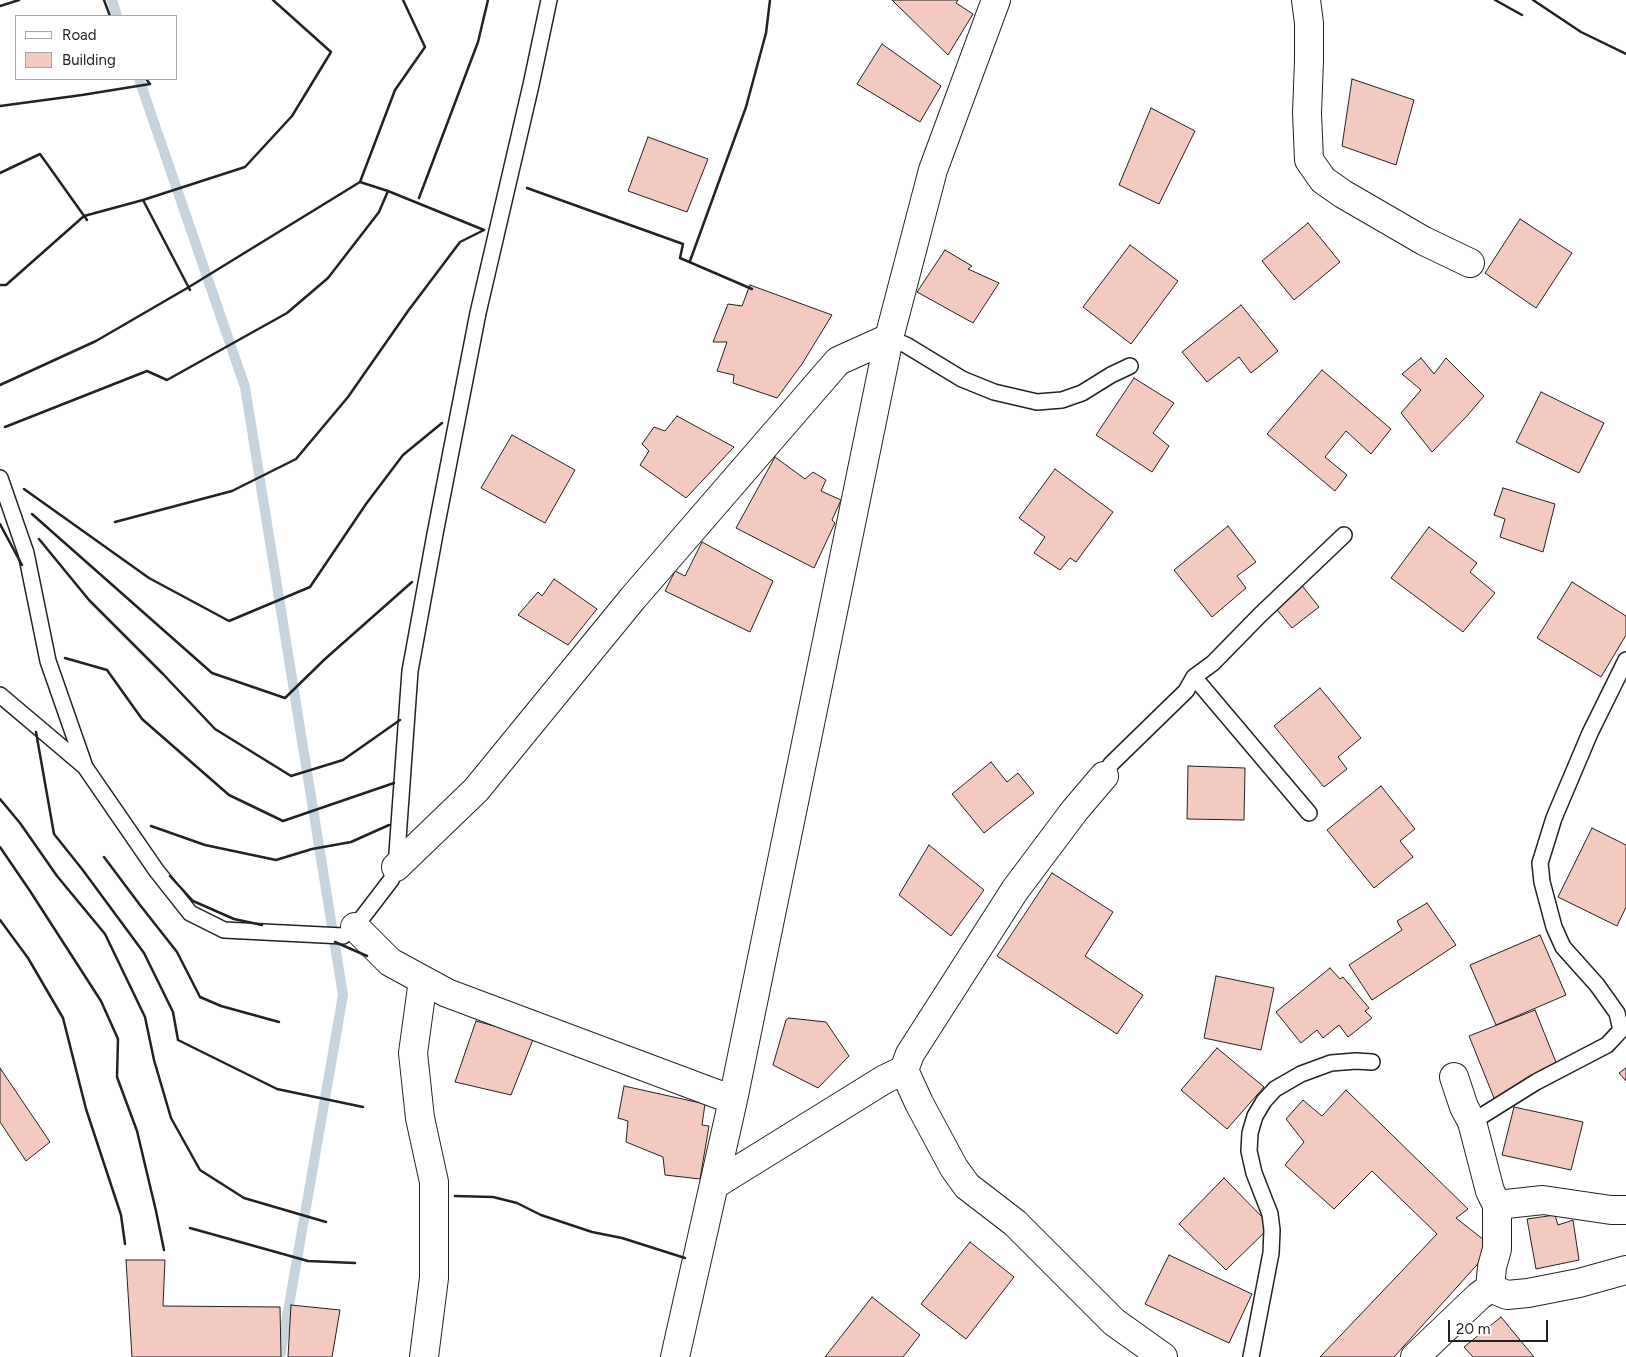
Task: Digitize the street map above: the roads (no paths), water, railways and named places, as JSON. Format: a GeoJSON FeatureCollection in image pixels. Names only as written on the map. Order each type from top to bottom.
{"type":"FeatureCollection","features":[{"type":"Feature","properties":{"kind":"street"},"geometry":{"type":"LineString","coordinates":[[675,1357],[733,1100],[889,338],[933,170],[996,0]]}},
{"type":"Feature","properties":{"kind":"street"},"geometry":{"type":"LineString","coordinates":[[1306,0],[1309,23],[1307,113],[1309,160],[1323,180],[1344,194],[1424,241],[1470,263]]}},
{"type":"Feature","properties":{"kind":"street"},"geometry":{"type":"LineString","coordinates":[[396,867],[476,790],[633,598],[838,362],[889,338]]}},
{"type":"Feature","properties":{"kind":"street"},"geometry":{"type":"LineString","coordinates":[[714,1185],[904,1070],[910,1054],[1015,890],[1104,776]]}},
{"type":"Feature","properties":{"kind":"street"},"geometry":{"type":"LineString","coordinates":[[355,927],[390,962],[447,992],[733,1100]]}},
{"type":"Feature","properties":{"kind":"street"},"geometry":{"type":"LineString","coordinates":[[423,980],[413,1052],[420,1118],[434,1182],[434,1278],[424,1357]]}},
{"type":"Feature","properties":{"kind":"street"},"geometry":{"type":"LineString","coordinates":[[904,1070],[954,1168],[967,1186],[1015,1223],[1114,1322],[1163,1357]]}},
{"type":"Feature","properties":{"kind":"street"},"geometry":{"type":"LineString","coordinates":[[1415,1357],[1479,1296],[1490,1288],[1496,1249],[1497,1206],[1490,1191],[1472,1122],[1464,1107],[1454,1077]]}},
{"type":"Feature","properties":{"kind":"street"},"geometry":{"type":"LineString","coordinates":[[1497,1206],[1543,1200],[1611,1210],[1626,1210]]}},
{"type":"Feature","properties":{"kind":"street"},"geometry":{"type":"LineString","coordinates":[[1490,1288],[1507,1295],[1528,1293],[1579,1283],[1626,1270]]}},
{"type":"Feature","properties":{"kind":"lane"},"geometry":{"type":"LineString","coordinates":[[0,695],[85,767],[156,870],[190,913],[224,930],[344,936],[355,927],[391,880],[396,867],[410,671],[478,313],[529,95],[549,0]]}},
{"type":"Feature","properties":{"kind":"lane"},"geometry":{"type":"LineString","coordinates":[[889,338],[906,345],[962,379],[994,392],[1037,402],[1062,400],[1082,394],[1111,375],[1130,366]]}},
{"type":"Feature","properties":{"kind":"lane"},"geometry":{"type":"LineString","coordinates":[[0,478],[26,553],[48,661],[85,767]]}},
{"type":"Feature","properties":{"kind":"lane"},"geometry":{"type":"LineString","coordinates":[[1104,776],[1111,764],[1186,691],[1194,677],[1213,663],[1344,535]]}},
{"type":"Feature","properties":{"kind":"lane"},"geometry":{"type":"LineString","coordinates":[[1472,1122],[1536,1082],[1607,1044],[1621,1030],[1617,1013],[1597,986],[1563,947],[1554,927],[1542,882],[1540,863],[1564,792],[1590,733],[1626,660]]}},
{"type":"Feature","properties":{"kind":"lane"},"geometry":{"type":"LineString","coordinates":[[1194,677],[1309,812]]}},
{"type":"Feature","properties":{"kind":"lane"},"geometry":{"type":"LineString","coordinates":[[1251,1357],[1271,1253],[1272,1230],[1270,1214],[1254,1173],[1249,1151],[1250,1133],[1255,1116],[1264,1101],[1275,1089],[1302,1074],[1331,1063],[1372,1062]]}},
{"type":"Feature","properties":{"kind":"waterway"},"geometry":{"type":"LineString","coordinates":[[112,0],[117,15]]}},
{"type":"Feature","properties":{"kind":"waterway"},"geometry":{"type":"LineString","coordinates":[[139,80],[245,387],[343,995],[280,1357]]}}]}
